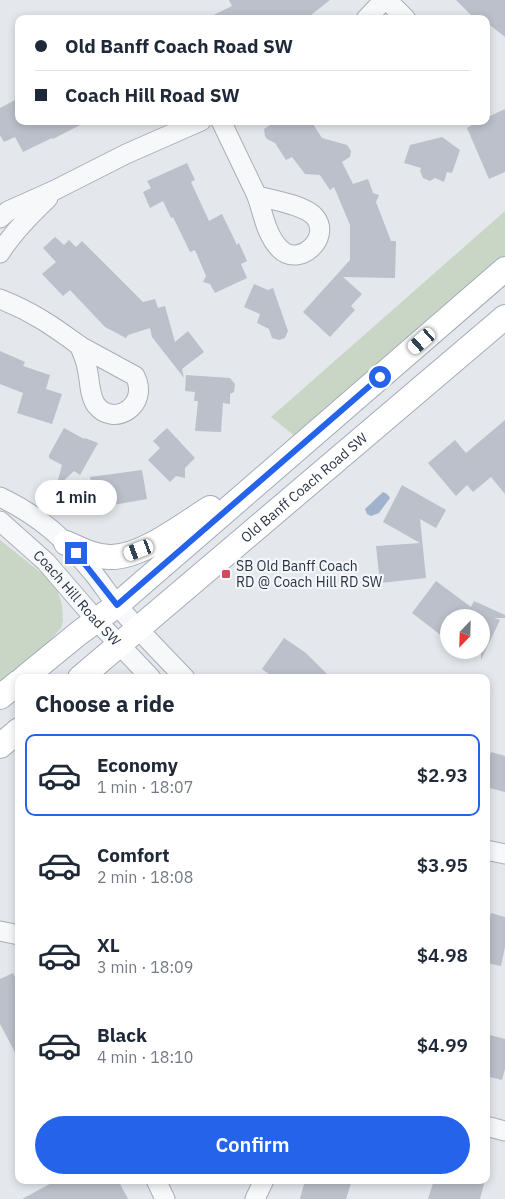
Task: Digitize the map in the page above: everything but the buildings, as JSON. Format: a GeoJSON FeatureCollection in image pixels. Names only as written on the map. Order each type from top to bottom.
{"type":"FeatureCollection","features":[{"type":"Feature","properties":{"kind":"main road"},"geometry":{"type":"LineString","coordinates":[[29,674],[117,605],[505,269]]}},
{"type":"Feature","properties":{"kind":"main road","name":"Old Banff Coach Road SW"},"geometry":{"type":"LineString","coordinates":[[85,674],[505,318]]}},
{"type":"Feature","properties":{"kind":"main road"},"geometry":{"type":"LineString","coordinates":[[66,543],[90,554],[110,558],[128,554],[149,546],[271,470]]}},
{"type":"Feature","properties":{"kind":"main road"},"geometry":{"type":"LineString","coordinates":[[0,697],[15,685]]}},
{"type":"Feature","properties":{"kind":"main road"},"geometry":{"type":"LineString","coordinates":[[0,747],[15,734]]}},
{"type":"Feature","properties":{"kind":"main road"},"geometry":{"type":"LineString","coordinates":[[0,747],[15,738]]}},
{"type":"Feature","properties":{"kind":"street"},"geometry":{"type":"LineString","coordinates":[[370,15],[386,0],[402,15]]}},
{"type":"Feature","properties":{"kind":"street"},"geometry":{"type":"LineString","coordinates":[[0,218],[8,211],[55,190],[126,154],[193,125]]}},
{"type":"Feature","properties":{"kind":"street"},"geometry":{"type":"LineString","coordinates":[[223,125],[258,196]]}},
{"type":"Feature","properties":{"kind":"street"},"geometry":{"type":"LineString","coordinates":[[0,253],[7,241],[55,190]]}},
{"type":"Feature","properties":{"kind":"street"},"geometry":{"type":"LineString","coordinates":[[0,299],[41,318],[80,346]]}},
{"type":"Feature","properties":{"kind":"street","name":"Coach Hill Road SW"},"geometry":{"type":"LineString","coordinates":[[0,497],[23,508],[42,521],[66,543],[117,605],[181,674]]}},
{"type":"Feature","properties":{"kind":"street","name":"Coach Hill Road SW"},"geometry":{"type":"LineString","coordinates":[[0,521],[46,562],[96,620],[120,643],[147,674]]}},
{"type":"Feature","properties":{"kind":"street"},"geometry":{"type":"LineString","coordinates":[[490,851],[505,854]]}},
{"type":"Feature","properties":{"kind":"street"},"geometry":{"type":"LineString","coordinates":[[0,931],[15,934]]}},
{"type":"Feature","properties":{"kind":"street"},"geometry":{"type":"LineString","coordinates":[[490,1127],[505,1131]]}},
{"type":"Feature","properties":{"kind":"street"},"geometry":{"type":"LineString","coordinates":[[158,1184],[166,1199]]}},
{"type":"Feature","properties":{"kind":"street"},"geometry":{"type":"LineString","coordinates":[[255,1199],[262,1184]]}},
{"type":"Feature","properties":{"kind":"green space"},"geometry":{"type":"Polygon","coordinates":[[[505,211],[505,258],[296,437],[271,417],[505,211]]]}},
{"type":"Feature","properties":{"kind":"green space"},"geometry":{"type":"Polygon","coordinates":[[[0,540],[44,575],[58,592],[62,605],[63,621],[61,628],[46,645],[0,684],[0,540]]]}},
{"type":"Feature","properties":{"kind":"water"},"geometry":{"type":"Polygon","coordinates":[[[383,492],[390,498],[379,513],[371,516],[367,514],[365,509],[383,492]]]}},
{"type":"Feature","properties":{"kind":"place","name":"SB Old Banff Coach RD @ Coach Hill RD SW"},"geometry":{"type":"Point","coordinates":[226,574]}},
{"type":"Feature","properties":{"kind":"route"},"geometry":{"type":"LineString","coordinates":[[76,553],[117,605],[380,377]]}}]}
